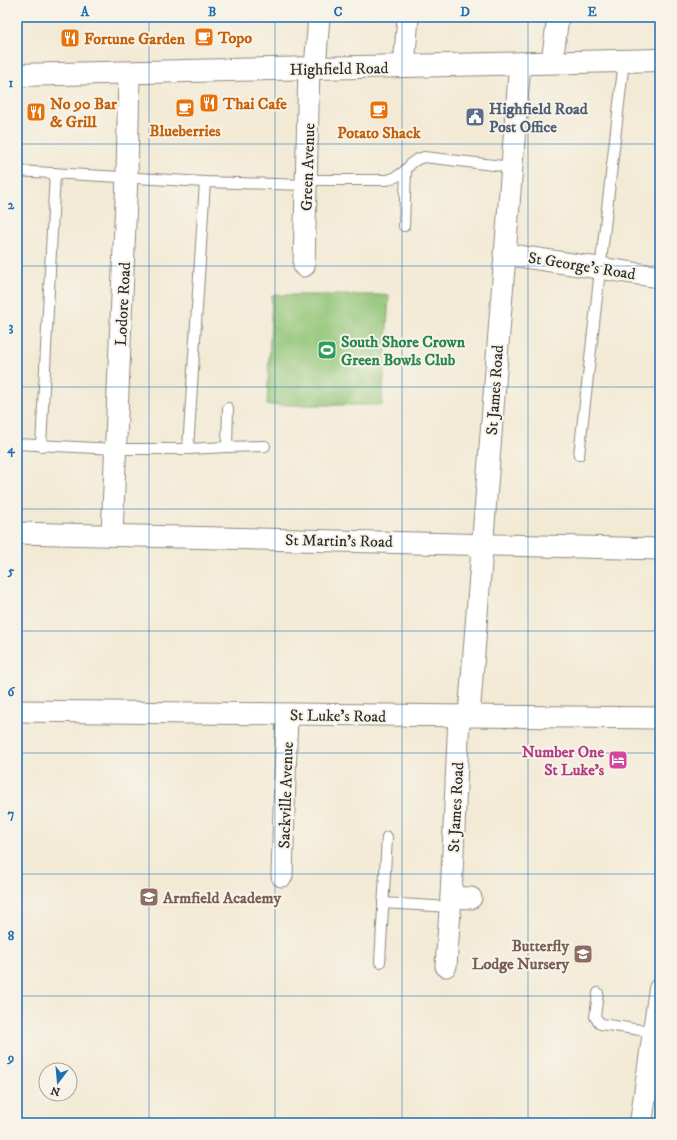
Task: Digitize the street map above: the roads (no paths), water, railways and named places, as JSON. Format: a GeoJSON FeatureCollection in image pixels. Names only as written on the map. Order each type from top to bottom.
{"type":"FeatureCollection","features":[{"type":"Feature","properties":{"kind":"street","name":"Green Avenue"},"geometry":{"type":"LineString","coordinates":[[304,266],[306,183],[312,68],[319,17]]}},
{"type":"Feature","properties":{"kind":"street"},"geometry":{"type":"LineString","coordinates":[[404,66],[408,17]]}},
{"type":"Feature","properties":{"kind":"street"},"geometry":{"type":"LineString","coordinates":[[552,62],[558,17]]}},
{"type":"Feature","properties":{"kind":"street","name":"Highfield Road"},"geometry":{"type":"LineString","coordinates":[[17,75],[660,60]]}},
{"type":"Feature","properties":{"kind":"street","name":"St James Road"},"geometry":{"type":"LineString","coordinates":[[446,966],[457,901],[464,716],[483,544],[504,254],[520,63]]}},
{"type":"Feature","properties":{"kind":"street","name":"Lodore Road"},"geometry":{"type":"LineString","coordinates":[[112,535],[128,176],[129,73]]}},
{"type":"Feature","properties":{"kind":"street","name":"St George's Road"},"geometry":{"type":"LineString","coordinates":[[504,254],[660,277]]}},
{"type":"Feature","properties":{"kind":"street","name":"St Martin's Road"},"geometry":{"type":"LineString","coordinates":[[17,533],[660,549]]}},
{"type":"Feature","properties":{"kind":"street","name":"St Luke's Road"},"geometry":{"type":"LineString","coordinates":[[17,711],[660,718]]}},
{"type":"Feature","properties":{"kind":"street","name":"Sackville Avenue"},"geometry":{"type":"LineString","coordinates":[[282,876],[287,714]]}},
{"type":"Feature","properties":{"kind":"street"},"geometry":{"type":"LineString","coordinates":[[641,1123],[654,1070],[654,1032],[660,989]]}},
{"type":"Feature","properties":{"kind":"lane"},"geometry":{"type":"LineString","coordinates":[[579,455],[624,60]]}},
{"type":"Feature","properties":{"kind":"lane"},"geometry":{"type":"LineString","coordinates":[[17,171],[128,176],[205,182],[306,183],[387,180],[398,176],[406,170],[413,161],[424,157],[511,167]]}},
{"type":"Feature","properties":{"kind":"lane"},"geometry":{"type":"LineString","coordinates":[[404,226],[406,170]]}},
{"type":"Feature","properties":{"kind":"lane"},"geometry":{"type":"LineString","coordinates":[[41,446],[55,173]]}},
{"type":"Feature","properties":{"kind":"lane"},"geometry":{"type":"LineString","coordinates":[[188,449],[205,182]]}},
{"type":"Feature","properties":{"kind":"lane"},"geometry":{"type":"LineString","coordinates":[[227,447],[228,408]]}},
{"type":"Feature","properties":{"kind":"lane"},"geometry":{"type":"LineString","coordinates":[[17,444],[115,449],[188,449],[265,446]]}},
{"type":"Feature","properties":{"kind":"lane"},"geometry":{"type":"LineString","coordinates":[[380,962],[387,837]]}},
{"type":"Feature","properties":{"kind":"lane"},"geometry":{"type":"LineString","coordinates":[[383,903],[457,901]]}},
{"type":"Feature","properties":{"kind":"lane"},"geometry":{"type":"LineString","coordinates":[[598,993],[595,1017],[601,1024],[654,1032]]}},
{"type":"Feature","properties":{"kind":"place","name":"Topo"},"geometry":{"type":"Point","coordinates":[204,37]}},
{"type":"Feature","properties":{"kind":"place","name":"Fortune Garden"},"geometry":{"type":"Point","coordinates":[70,38]}},
{"type":"Feature","properties":{"kind":"place","name":"Thai Cafe"},"geometry":{"type":"Point","coordinates":[209,103]}},
{"type":"Feature","properties":{"kind":"place","name":"Blueberries"},"geometry":{"type":"Point","coordinates":[185,108]}},
{"type":"Feature","properties":{"kind":"place","name":"Potato Shack"},"geometry":{"type":"Point","coordinates":[379,110]}},
{"type":"Feature","properties":{"kind":"place","name":"No 90 Bar & Grill"},"geometry":{"type":"Point","coordinates":[36,112]}},
{"type":"Feature","properties":{"kind":"place","name":"Highfield Road Post Office"},"geometry":{"type":"Point","coordinates":[475,117]}},
{"type":"Feature","properties":{"kind":"place","name":"South Shore Crown Green Bowls Club"},"geometry":{"type":"Point","coordinates":[327,350]}},
{"type":"Feature","properties":{"kind":"place","name":"Number One St Luke's"},"geometry":{"type":"Point","coordinates":[618,760]}},
{"type":"Feature","properties":{"kind":"place","name":"Armfield Academy"},"geometry":{"type":"Point","coordinates":[149,897]}},
{"type":"Feature","properties":{"kind":"place","name":"Butterfly Lodge Nursery"},"geometry":{"type":"Point","coordinates":[583,954]}}]}
